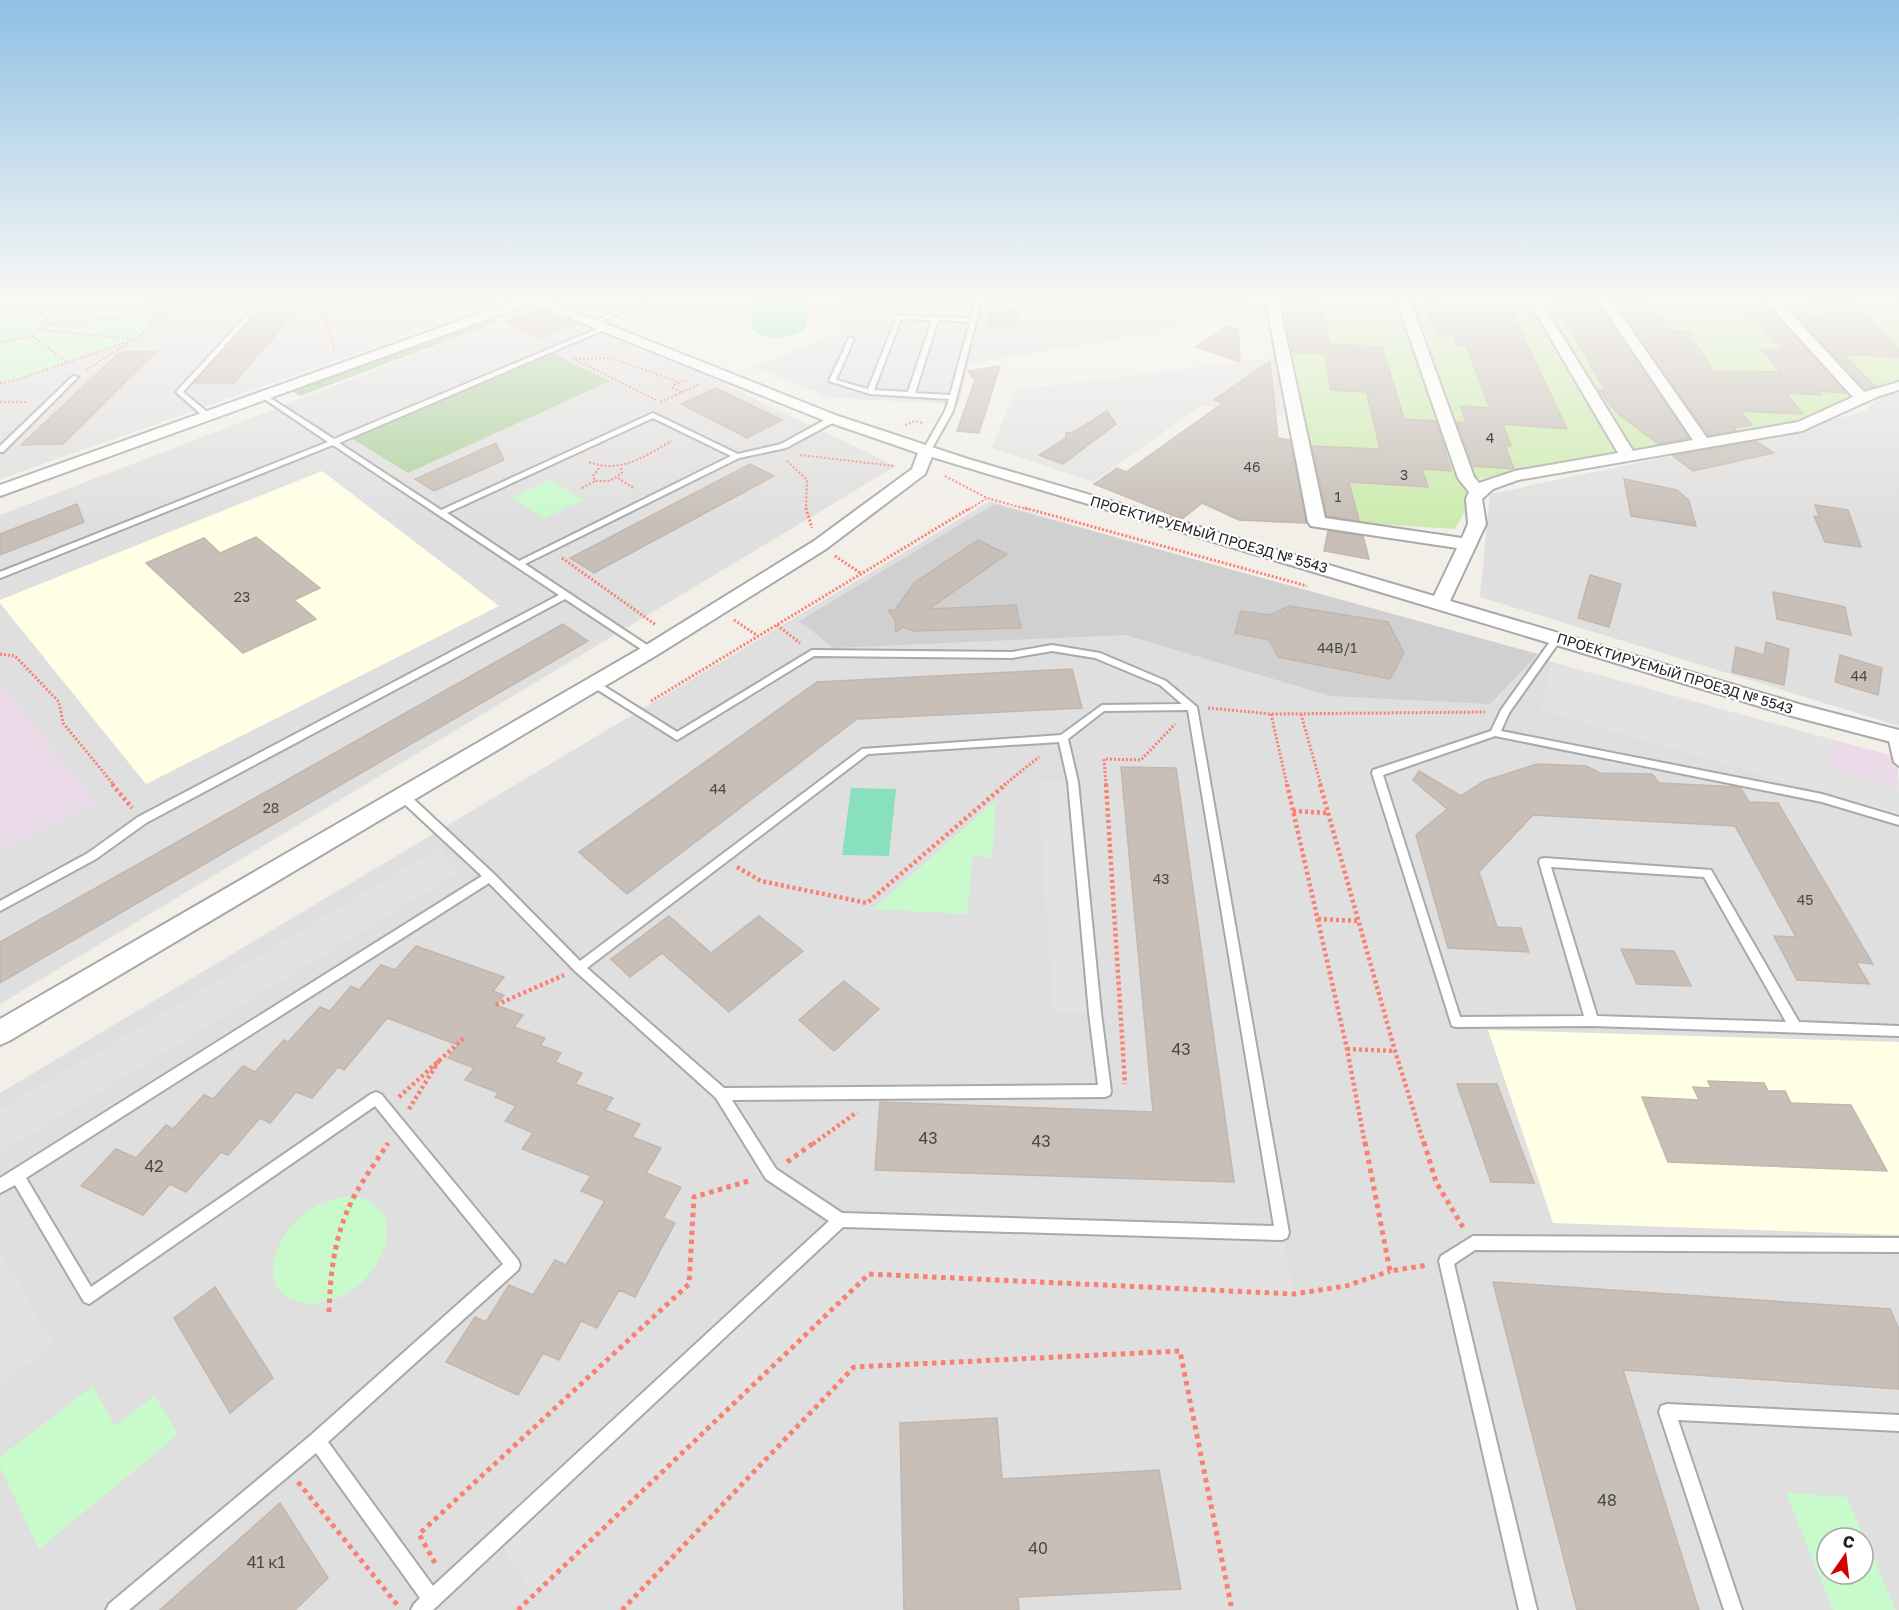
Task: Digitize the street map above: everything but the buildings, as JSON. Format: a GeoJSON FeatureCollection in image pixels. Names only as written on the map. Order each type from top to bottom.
{"type":"FeatureCollection","features":[{"type":"Feature","properties":{"kind":"street"},"geometry":{"type":"LineString","coordinates":[[0,491],[324,373]]}},
{"type":"Feature","properties":{"kind":"street","name":"ПРОЕКТИРУЕМЫЙ ПРОЕЗД № 5543"},"geometry":{"type":"LineString","coordinates":[[718,373],[833,419],[927,450],[1799,711],[1896,736]]}},
{"type":"Feature","properties":{"kind":"street"},"geometry":{"type":"LineString","coordinates":[[1286,373],[1317,522],[1468,544]]}},
{"type":"Feature","properties":{"kind":"street"},"geometry":{"type":"LineString","coordinates":[[1429,373],[1466,478],[1478,492]]}},
{"type":"Feature","properties":{"kind":"street"},"geometry":{"type":"LineString","coordinates":[[1578,373],[1628,456]]}},
{"type":"Feature","properties":{"kind":"street"},"geometry":{"type":"LineString","coordinates":[[1654,373],[1702,443]]}},
{"type":"Feature","properties":{"kind":"street"},"geometry":{"type":"LineString","coordinates":[[1839,373],[1862,398]]}},
{"type":"Feature","properties":{"kind":"street"},"geometry":{"type":"LineString","coordinates":[[1440,602],[1477,524],[1474,499],[1486,485],[1515,476],[1802,426],[1827,417],[1880,389],[1899,386]]}},
{"type":"Feature","properties":{"kind":"street"},"geometry":{"type":"LineString","coordinates":[[0,1034],[402,795],[650,651],[820,545],[919,471],[927,450]]}},
{"type":"Feature","properties":{"kind":"lane"},"geometry":{"type":"LineString","coordinates":[[196,373],[179,392],[207,415]]}},
{"type":"Feature","properties":{"kind":"lane"},"geometry":{"type":"LineString","coordinates":[[0,576],[334,442],[496,373]]}},
{"type":"Feature","properties":{"kind":"lane"},"geometry":{"type":"LineString","coordinates":[[836,373],[832,381],[870,392],[952,397]]}},
{"type":"Feature","properties":{"kind":"lane"},"geometry":{"type":"LineString","coordinates":[[870,392],[878,373]]}},
{"type":"Feature","properties":{"kind":"lane"},"geometry":{"type":"LineString","coordinates":[[911,395],[918,373]]}},
{"type":"Feature","properties":{"kind":"lane"},"geometry":{"type":"LineString","coordinates":[[927,450],[949,411],[958,373]]}},
{"type":"Feature","properties":{"kind":"lane"},"geometry":{"type":"LineString","coordinates":[[0,450],[75,377]]}},
{"type":"Feature","properties":{"kind":"lane"},"geometry":{"type":"LineString","coordinates":[[262,395],[650,651]]}},
{"type":"Feature","properties":{"kind":"lane"},"geometry":{"type":"LineString","coordinates":[[441,513],[653,415],[737,456]]}},
{"type":"Feature","properties":{"kind":"lane"},"geometry":{"type":"LineString","coordinates":[[519,564],[737,456],[783,446],[833,419]]}},
{"type":"Feature","properties":{"kind":"lane"},"geometry":{"type":"LineString","coordinates":[[0,906],[92,855],[142,820],[565,595]]}},
{"type":"Feature","properties":{"kind":"lane"},"geometry":{"type":"LineString","coordinates":[[1496,733],[1504,712],[1557,638]]}},
{"type":"Feature","properties":{"kind":"lane"},"geometry":{"type":"LineString","coordinates":[[402,795],[490,877],[579,968],[721,1094],[771,1174],[840,1220],[1282,1233],[1192,707],[1163,683],[1097,655],[1052,648],[1012,655],[812,653],[677,737],[593,683]]}},
{"type":"Feature","properties":{"kind":"lane"},"geometry":{"type":"LineString","coordinates":[[579,968],[866,751],[1064,738],[1101,708],[1192,707]]}},
{"type":"Feature","properties":{"kind":"lane"},"geometry":{"type":"LineString","coordinates":[[1899,821],[1822,798],[1496,733],[1377,773],[1456,1022],[1592,1021],[1899,1031]]}},
{"type":"Feature","properties":{"kind":"lane"},"geometry":{"type":"LineString","coordinates":[[1896,736],[1899,762]]}},
{"type":"Feature","properties":{"kind":"lane"},"geometry":{"type":"LineString","coordinates":[[721,1094],[1105,1091],[1095,1013],[1073,782],[1064,738]]}},
{"type":"Feature","properties":{"kind":"lane"},"geometry":{"type":"LineString","coordinates":[[1592,1021],[1544,861],[1707,873],[1796,1027]]}},
{"type":"Feature","properties":{"kind":"lane"},"geometry":{"type":"LineString","coordinates":[[0,1186],[490,877]]}},
{"type":"Feature","properties":{"kind":"lane"},"geometry":{"type":"LineString","coordinates":[[17,1176],[89,1298],[376,1098],[513,1265],[317,1441],[115,1610]]}},
{"type":"Feature","properties":{"kind":"lane"},"geometry":{"type":"LineString","coordinates":[[317,1441],[426,1604],[840,1220]]}},
{"type":"Feature","properties":{"kind":"lane"},"geometry":{"type":"LineString","coordinates":[[1528,1610],[1446,1261],[1473,1244],[1899,1245]]}},
{"type":"Feature","properties":{"kind":"lane"},"geometry":{"type":"LineString","coordinates":[[1733,1610],[1666,1412],[1899,1423]]}},
{"type":"Feature","properties":{"kind":"path"},"geometry":{"type":"LineString","coordinates":[[0,383],[35,373]]}},
{"type":"Feature","properties":{"kind":"path"},"geometry":{"type":"LineString","coordinates":[[75,377],[81,373]]}},
{"type":"Feature","properties":{"kind":"path"},"geometry":{"type":"LineString","coordinates":[[602,373],[668,407]]}},
{"type":"Feature","properties":{"kind":"path"},"geometry":{"type":"LineString","coordinates":[[654,373],[678,382],[690,380]]}},
{"type":"Feature","properties":{"kind":"path"},"geometry":{"type":"LineString","coordinates":[[678,382],[673,388],[682,392]]}},
{"type":"Feature","properties":{"kind":"path"},"geometry":{"type":"LineString","coordinates":[[792,454],[864,461],[945,476],[987,498],[1316,588]]}},
{"type":"Feature","properties":{"kind":"path"},"geometry":{"type":"LineString","coordinates":[[786,460],[807,480],[806,512],[820,545],[862,574]]}},
{"type":"Feature","properties":{"kind":"path"},"geometry":{"type":"LineString","coordinates":[[595,481],[593,476],[599,468]]}},
{"type":"Feature","properties":{"kind":"path"},"geometry":{"type":"LineString","coordinates":[[582,488],[595,481],[608,482],[618,478],[622,473],[621,468]]}},
{"type":"Feature","properties":{"kind":"path"},"geometry":{"type":"LineString","coordinates":[[645,705],[987,498]]}},
{"type":"Feature","properties":{"kind":"path"},"geometry":{"type":"LineString","coordinates":[[572,552],[562,558],[663,629]]}},
{"type":"Feature","properties":{"kind":"path"},"geometry":{"type":"LineString","coordinates":[[716,609],[758,636]]}},
{"type":"Feature","properties":{"kind":"path"},"geometry":{"type":"LineString","coordinates":[[777,625],[812,653]]}},
{"type":"Feature","properties":{"kind":"path"},"geometry":{"type":"LineString","coordinates":[[0,654],[15,656],[58,702],[63,723],[142,820]]}},
{"type":"Feature","properties":{"kind":"path"},"geometry":{"type":"LineString","coordinates":[[1126,1087],[1104,759],[1141,760],[1192,707],[1271,714],[1504,712]]}},
{"type":"Feature","properties":{"kind":"path"},"geometry":{"type":"LineString","coordinates":[[1271,714],[1347,1049],[1390,1271]]}},
{"type":"Feature","properties":{"kind":"path"},"geometry":{"type":"LineString","coordinates":[[1301,714],[1395,1051],[1436,1182],[1473,1244]]}},
{"type":"Feature","properties":{"kind":"path"},"geometry":{"type":"LineString","coordinates":[[723,859],[761,881],[867,903],[964,818],[1064,738]]}},
{"type":"Feature","properties":{"kind":"path"},"geometry":{"type":"LineString","coordinates":[[1293,811],[1328,813]]}},
{"type":"Feature","properties":{"kind":"path"},"geometry":{"type":"LineString","coordinates":[[1318,919],[1359,921]]}},
{"type":"Feature","properties":{"kind":"path"},"geometry":{"type":"LineString","coordinates":[[496,1005],[579,968]]}},
{"type":"Feature","properties":{"kind":"path"},"geometry":{"type":"LineString","coordinates":[[385,1109],[464,1038]]}},
{"type":"Feature","properties":{"kind":"path"},"geometry":{"type":"LineString","coordinates":[[1347,1049],[1395,1051]]}},
{"type":"Feature","properties":{"kind":"path"},"geometry":{"type":"LineString","coordinates":[[329,1312],[331,1271],[337,1238],[346,1213],[440,1059]]}},
{"type":"Feature","properties":{"kind":"path"},"geometry":{"type":"LineString","coordinates":[[446,1585],[419,1534],[688,1284],[694,1197],[771,1174],[858,1111]]}},
{"type":"Feature","properties":{"kind":"path"},"geometry":{"type":"LineString","coordinates":[[518,1610],[532,1594],[869,1274],[1294,1294],[1346,1286],[1390,1271],[1446,1261]]}},
{"type":"Feature","properties":{"kind":"path"},"geometry":{"type":"LineString","coordinates":[[622,1610],[854,1367],[1180,1350],[1232,1610]]}},
{"type":"Feature","properties":{"kind":"path"},"geometry":{"type":"LineString","coordinates":[[292,1474],[401,1610]]}},
{"type":"Feature","properties":{"kind":"shaded area"},"geometry":{"type":"Polygon","coordinates":[[[0,373],[300,373],[0,479],[0,373]]]}},
{"type":"Feature","properties":{"kind":"shaded area"},"geometry":{"type":"Polygon","coordinates":[[[367,373],[699,373],[896,466],[0,1004],[0,515],[367,373]]]}},
{"type":"Feature","properties":{"kind":"shaded area"},"geometry":{"type":"Polygon","coordinates":[[[769,373],[967,373],[959,404],[831,398],[769,373]]]}},
{"type":"Feature","properties":{"kind":"shaded area"},"geometry":{"type":"Polygon","coordinates":[[[1152,373],[1278,373],[1284,415],[1201,406],[1093,482],[992,448],[1014,390],[1152,373]]]}},
{"type":"Feature","properties":{"kind":"shaded area"},"geometry":{"type":"Polygon","coordinates":[[[1899,390],[1899,726],[1480,597],[1490,494],[1784,432],[1866,411],[1880,395],[1899,390]]]}},
{"type":"Feature","properties":{"kind":"shaded area"},"geometry":{"type":"Polygon","coordinates":[[[322,471],[499,606],[146,784],[0,603],[0,600],[322,471]]]}},
{"type":"Feature","properties":{"kind":"shaded area"},"geometry":{"type":"Polygon","coordinates":[[[990,501],[1552,662],[1542,710],[1899,814],[1899,1610],[0,1610],[0,1093],[990,501]]]}},
{"type":"Feature","properties":{"kind":"shaded area"},"geometry":{"type":"Polygon","coordinates":[[[994,504],[1538,654],[1490,704],[1331,696],[1125,635],[834,648],[799,621],[994,504]]]}},
{"type":"Feature","properties":{"kind":"shaded area"},"geometry":{"type":"Polygon","coordinates":[[[1552,662],[1830,739],[1831,768],[1899,788],[1899,814],[1541,710],[1552,662]]]}},
{"type":"Feature","properties":{"kind":"shaded area"},"geometry":{"type":"Polygon","coordinates":[[[0,681],[96,803],[0,852],[0,681]]]}},
{"type":"Feature","properties":{"kind":"shaded area"},"geometry":{"type":"Polygon","coordinates":[[[1830,739],[1897,757],[1899,788],[1831,768],[1830,739]]]}},
{"type":"Feature","properties":{"kind":"shaded area"},"geometry":{"type":"Polygon","coordinates":[[[1038,782],[1073,782],[1095,1013],[1053,1013],[1038,782]]]}},
{"type":"Feature","properties":{"kind":"shaded area"},"geometry":{"type":"Polygon","coordinates":[[[439,848],[460,872],[0,1153],[0,1110],[439,848]]]}},
{"type":"Feature","properties":{"kind":"shaded area"},"geometry":{"type":"Polygon","coordinates":[[[1488,1030],[1899,1042],[1899,1235],[1553,1223],[1488,1030]]]}},
{"type":"Feature","properties":{"kind":"shaded area"},"geometry":{"type":"Polygon","coordinates":[[[840,1220],[1282,1233],[1294,1294],[869,1274],[532,1595],[498,1538],[840,1220]]]}},
{"type":"Feature","properties":{"kind":"shaded area"},"geometry":{"type":"Polygon","coordinates":[[[0,1251],[54,1345],[0,1385],[0,1251]]]}},
{"type":"Feature","properties":{"kind":"green space"},"geometry":{"type":"Polygon","coordinates":[[[0,373],[36,373],[16,380],[0,383],[0,373]]]}},
{"type":"Feature","properties":{"kind":"green space"},"geometry":{"type":"Polygon","coordinates":[[[332,373],[361,373],[300,396],[289,389],[332,373]]]}},
{"type":"Feature","properties":{"kind":"green space"},"geometry":{"type":"Polygon","coordinates":[[[504,373],[594,373],[610,381],[408,473],[351,438],[504,373]]]}},
{"type":"Feature","properties":{"kind":"green space"},"geometry":{"type":"Polygon","coordinates":[[[1281,373],[1899,373],[1899,382],[1886,385],[1799,420],[1478,479],[1468,489],[1469,504],[1455,529],[1311,520],[1281,373]]]}},
{"type":"Feature","properties":{"kind":"green space"},"geometry":{"type":"Polygon","coordinates":[[[550,480],[583,500],[545,518],[512,498],[550,480]]]}},
{"type":"Feature","properties":{"kind":"green space"},"geometry":{"type":"Polygon","coordinates":[[[851,788],[896,789],[889,856],[842,855],[851,788]]]}},
{"type":"Feature","properties":{"kind":"green space"},"geometry":{"type":"Polygon","coordinates":[[[996,800],[992,858],[973,855],[967,914],[873,909],[996,800]]]}},
{"type":"Feature","properties":{"kind":"green space"},"geometry":{"type":"Polygon","coordinates":[[[344,1197],[367,1200],[379,1208],[386,1219],[385,1244],[373,1270],[354,1289],[328,1301],[305,1304],[282,1294],[273,1273],[274,1261],[291,1226],[309,1210],[344,1197]]]}},
{"type":"Feature","properties":{"kind":"green space"},"geometry":{"type":"Polygon","coordinates":[[[93,1386],[115,1426],[155,1395],[178,1435],[39,1549],[0,1467],[0,1457],[93,1386]]]}},
{"type":"Feature","properties":{"kind":"green space"},"geometry":{"type":"Polygon","coordinates":[[[1786,1493],[1847,1497],[1860,1526],[1815,1526],[1815,1565],[1786,1493]]]}},
{"type":"Feature","properties":{"kind":"green space"},"geometry":{"type":"Polygon","coordinates":[[[1875,1562],[1896,1610],[1833,1610],[1823,1586],[1875,1586],[1875,1562]]]}}]}
